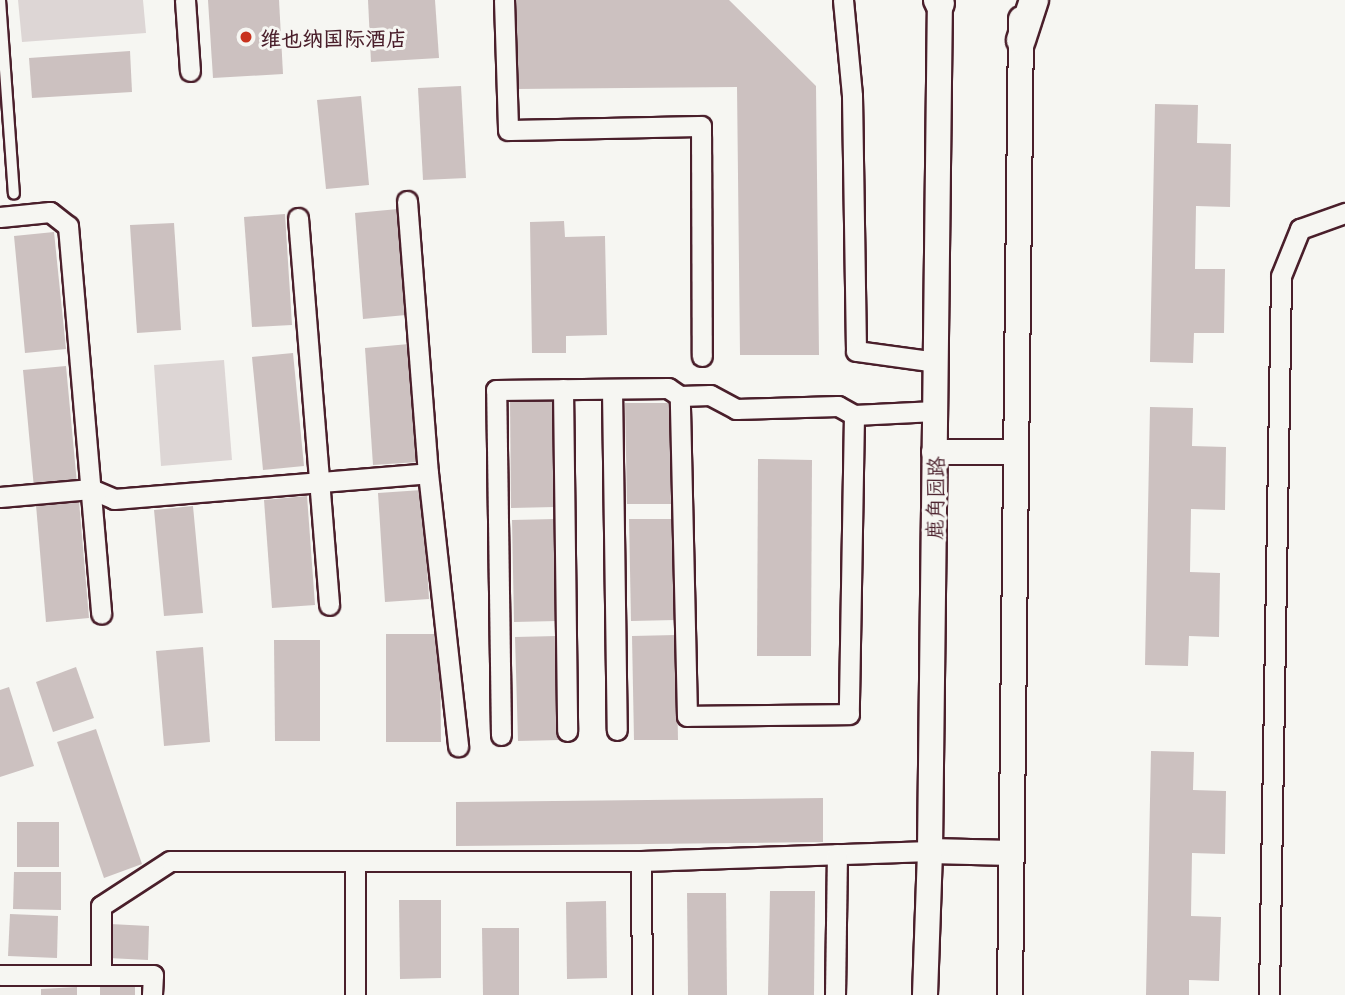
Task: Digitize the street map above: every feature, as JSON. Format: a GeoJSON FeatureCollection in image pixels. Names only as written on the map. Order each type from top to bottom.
{"type":"FeatureCollection","features":[{"type":"Feature","properties":{"kind":"main road"},"geometry":{"type":"LineString","coordinates":[[1021,40],[1034,0]]}},
{"type":"Feature","properties":{"kind":"street"},"geometry":{"type":"LineString","coordinates":[[185,0],[190,71]]}},
{"type":"Feature","properties":{"kind":"street"},"geometry":{"type":"LineString","coordinates":[[504,0],[508,130],[701,126],[702,356]]}},
{"type":"Feature","properties":{"kind":"street"},"geometry":{"type":"LineString","coordinates":[[843,0],[852,96],[856,351],[936,362]]}},
{"type":"Feature","properties":{"kind":"street"},"geometry":{"type":"LineString","coordinates":[[1010,995],[1021,0]]}},
{"type":"Feature","properties":{"kind":"street","name":"鹿角园路"},"geometry":{"type":"LineString","coordinates":[[925,995],[930,851],[939,1]]}},
{"type":"Feature","properties":{"kind":"street"},"geometry":{"type":"LineString","coordinates":[[407,201],[428,473],[458,746]]}},
{"type":"Feature","properties":{"kind":"street"},"geometry":{"type":"LineString","coordinates":[[0,217],[50,212],[68,226],[102,614]]}},
{"type":"Feature","properties":{"kind":"street"},"geometry":{"type":"LineString","coordinates":[[1269,995],[1280,276],[1300,229],[1345,213]]}},
{"type":"Feature","properties":{"kind":"street"},"geometry":{"type":"LineString","coordinates":[[298,218],[329,604]]}},
{"type":"Feature","properties":{"kind":"street"},"geometry":{"type":"LineString","coordinates":[[612,388],[617,730]]}},
{"type":"Feature","properties":{"kind":"street"},"geometry":{"type":"LineString","coordinates":[[501,735],[496,390],[668,388],[680,396],[710,395],[736,409],[838,406],[854,415],[935,411]]}},
{"type":"Feature","properties":{"kind":"street"},"geometry":{"type":"LineString","coordinates":[[563,389],[567,731]]}},
{"type":"Feature","properties":{"kind":"street"},"geometry":{"type":"LineString","coordinates":[[680,396],[687,716],[849,715],[854,415]]}},
{"type":"Feature","properties":{"kind":"street"},"geometry":{"type":"LineString","coordinates":[[934,452],[1016,452]]}},
{"type":"Feature","properties":{"kind":"street"},"geometry":{"type":"LineString","coordinates":[[0,496],[90,489],[114,499],[428,473]]}},
{"type":"Feature","properties":{"kind":"street"},"geometry":{"type":"LineString","coordinates":[[101,975],[101,906],[170,861],[641,861],[930,851],[1012,853]]}},
{"type":"Feature","properties":{"kind":"street"},"geometry":{"type":"LineString","coordinates":[[835,995],[837,854]]}},
{"type":"Feature","properties":{"kind":"street"},"geometry":{"type":"LineString","coordinates":[[355,861],[355,995]]}},
{"type":"Feature","properties":{"kind":"street"},"geometry":{"type":"LineString","coordinates":[[641,861],[642,995]]}},
{"type":"Feature","properties":{"kind":"street"},"geometry":{"type":"LineString","coordinates":[[0,975],[153,975],[152,995]]}},
{"type":"Feature","properties":{"kind":"lane"},"geometry":{"type":"LineString","coordinates":[[0,0],[14,193]]}},
{"type":"Feature","properties":{"kind":"shaded area"},"geometry":{"type":"Polygon","coordinates":[[[18,0],[143,0],[146,33],[22,42],[18,0]]]}},
{"type":"Feature","properties":{"kind":"shaded area"},"geometry":{"type":"Polygon","coordinates":[[[224,360],[232,460],[161,466],[154,365],[224,360]]]}},
{"type":"Feature","properties":{"kind":"building","name":"维也纳国际酒店"},"geometry":{"type":"Polygon","coordinates":[[[208,0],[279,0],[283,74],[213,78],[208,0]]]}},
{"type":"Feature","properties":{"kind":"building","name":"维也纳国际酒店"},"geometry":{"type":"Polygon","coordinates":[[[368,0],[435,0],[439,58],[371,62],[368,0]]]}},
{"type":"Feature","properties":{"kind":"building"},"geometry":{"type":"Polygon","coordinates":[[[515,0],[729,0],[816,86],[819,355],[740,355],[737,87],[516,89],[515,0]]]}},
{"type":"Feature","properties":{"kind":"building"},"geometry":{"type":"Polygon","coordinates":[[[130,51],[132,92],[32,98],[29,58],[130,51]]]}},
{"type":"Feature","properties":{"kind":"building"},"geometry":{"type":"Polygon","coordinates":[[[461,86],[466,178],[423,180],[418,88],[461,86]]]}},
{"type":"Feature","properties":{"kind":"building"},"geometry":{"type":"Polygon","coordinates":[[[361,96],[369,185],[326,189],[317,100],[361,96]]]}},
{"type":"Feature","properties":{"kind":"building"},"geometry":{"type":"Polygon","coordinates":[[[1155,104],[1198,105],[1197,143],[1231,144],[1230,207],[1196,206],[1195,269],[1225,269],[1224,333],[1194,333],[1193,363],[1150,362],[1155,104]]]}},
{"type":"Feature","properties":{"kind":"building"},"geometry":{"type":"Polygon","coordinates":[[[398,209],[406,315],[363,319],[355,213],[398,209]]]}},
{"type":"Feature","properties":{"kind":"building"},"geometry":{"type":"Polygon","coordinates":[[[285,214],[292,325],[252,327],[244,217],[285,214]]]}},
{"type":"Feature","properties":{"kind":"building"},"geometry":{"type":"Polygon","coordinates":[[[564,221],[565,237],[605,236],[607,335],[566,336],[566,353],[532,353],[530,222],[564,221]]]}},
{"type":"Feature","properties":{"kind":"building"},"geometry":{"type":"Polygon","coordinates":[[[174,223],[181,330],[137,333],[130,225],[174,223]]]}},
{"type":"Feature","properties":{"kind":"building"},"geometry":{"type":"Polygon","coordinates":[[[54,232],[66,349],[25,353],[14,236],[54,232]]]}},
{"type":"Feature","properties":{"kind":"building"},"geometry":{"type":"Polygon","coordinates":[[[409,344],[418,462],[373,465],[365,348],[409,344]]]}},
{"type":"Feature","properties":{"kind":"building"},"geometry":{"type":"Polygon","coordinates":[[[293,353],[304,466],[263,470],[252,357],[293,353]]]}},
{"type":"Feature","properties":{"kind":"building"},"geometry":{"type":"Polygon","coordinates":[[[66,366],[77,484],[34,488],[23,370],[66,366]]]}},
{"type":"Feature","properties":{"kind":"building"},"geometry":{"type":"Polygon","coordinates":[[[510,400],[554,400],[555,507],[511,508],[510,400]]]}},
{"type":"Feature","properties":{"kind":"building"},"geometry":{"type":"Polygon","coordinates":[[[625,403],[669,403],[671,504],[627,504],[625,403]]]}},
{"type":"Feature","properties":{"kind":"building"},"geometry":{"type":"Polygon","coordinates":[[[1150,407],[1193,408],[1192,446],[1226,447],[1225,510],[1191,509],[1190,572],[1220,573],[1219,637],[1189,636],[1188,666],[1145,665],[1150,407]]]}},
{"type":"Feature","properties":{"kind":"building"},"geometry":{"type":"Polygon","coordinates":[[[758,459],[812,460],[811,656],[757,656],[758,459]]]}},
{"type":"Feature","properties":{"kind":"building"},"geometry":{"type":"Polygon","coordinates":[[[422,490],[429,599],[385,602],[378,493],[422,490]]]}},
{"type":"Feature","properties":{"kind":"building"},"geometry":{"type":"Polygon","coordinates":[[[307,496],[315,605],[272,608],[264,500],[307,496]]]}},
{"type":"Feature","properties":{"kind":"building"},"geometry":{"type":"Polygon","coordinates":[[[79,501],[89,618],[46,622],[36,505],[79,501]]]}},
{"type":"Feature","properties":{"kind":"building"},"geometry":{"type":"Polygon","coordinates":[[[193,506],[203,613],[164,616],[154,510],[193,506]]]}},
{"type":"Feature","properties":{"kind":"building"},"geometry":{"type":"Polygon","coordinates":[[[555,519],[557,621],[514,622],[512,520],[555,519]]]}},
{"type":"Feature","properties":{"kind":"building"},"geometry":{"type":"Polygon","coordinates":[[[629,519],[673,519],[675,620],[631,621],[629,519]]]}},
{"type":"Feature","properties":{"kind":"building"},"geometry":{"type":"Polygon","coordinates":[[[386,634],[440,634],[441,742],[386,742],[386,634]]]}},
{"type":"Feature","properties":{"kind":"building"},"geometry":{"type":"Polygon","coordinates":[[[676,635],[678,740],[634,740],[632,636],[676,635]]]}},
{"type":"Feature","properties":{"kind":"building"},"geometry":{"type":"Polygon","coordinates":[[[557,636],[560,740],[518,741],[515,637],[557,636]]]}},
{"type":"Feature","properties":{"kind":"building"},"geometry":{"type":"Polygon","coordinates":[[[274,640],[320,640],[320,741],[275,741],[274,640]]]}},
{"type":"Feature","properties":{"kind":"building"},"geometry":{"type":"Polygon","coordinates":[[[203,647],[210,742],[164,746],[156,651],[203,647]]]}},
{"type":"Feature","properties":{"kind":"building"},"geometry":{"type":"Polygon","coordinates":[[[76,667],[94,718],[53,732],[36,682],[76,667]]]}},
{"type":"Feature","properties":{"kind":"building"},"geometry":{"type":"Polygon","coordinates":[[[9,687],[34,766],[0,777],[0,690],[9,687]]]}},
{"type":"Feature","properties":{"kind":"building"},"geometry":{"type":"Polygon","coordinates":[[[96,729],[142,864],[104,878],[57,742],[96,729]]]}},
{"type":"Feature","properties":{"kind":"building"},"geometry":{"type":"Polygon","coordinates":[[[1151,751],[1194,752],[1193,790],[1226,791],[1225,854],[1192,853],[1191,916],[1221,917],[1219,981],[1189,980],[1189,995],[1146,995],[1151,751]]]}},
{"type":"Feature","properties":{"kind":"building"},"geometry":{"type":"Polygon","coordinates":[[[823,798],[823,842],[456,846],[456,802],[823,798]]]}},
{"type":"Feature","properties":{"kind":"building"},"geometry":{"type":"Polygon","coordinates":[[[17,822],[59,822],[59,867],[17,867],[17,822]]]}},
{"type":"Feature","properties":{"kind":"building"},"geometry":{"type":"Polygon","coordinates":[[[14,872],[61,872],[61,910],[13,909],[14,872]]]}},
{"type":"Feature","properties":{"kind":"building"},"geometry":{"type":"Polygon","coordinates":[[[770,891],[815,891],[814,995],[768,995],[770,891]]]}},
{"type":"Feature","properties":{"kind":"building"},"geometry":{"type":"Polygon","coordinates":[[[687,893],[726,893],[727,995],[688,995],[687,893]]]}},
{"type":"Feature","properties":{"kind":"building"},"geometry":{"type":"Polygon","coordinates":[[[399,900],[441,900],[441,978],[400,979],[399,900]]]}},
{"type":"Feature","properties":{"kind":"building"},"geometry":{"type":"Polygon","coordinates":[[[606,901],[607,978],[567,979],[566,902],[606,901]]]}},
{"type":"Feature","properties":{"kind":"building"},"geometry":{"type":"Polygon","coordinates":[[[10,914],[58,916],[57,958],[8,956],[10,914]]]}},
{"type":"Feature","properties":{"kind":"building"},"geometry":{"type":"Polygon","coordinates":[[[110,924],[149,926],[148,960],[108,958],[110,924]]]}},
{"type":"Feature","properties":{"kind":"building"},"geometry":{"type":"Polygon","coordinates":[[[482,928],[519,928],[519,995],[483,995],[482,928]]]}},
{"type":"Feature","properties":{"kind":"building"},"geometry":{"type":"Polygon","coordinates":[[[100,981],[135,982],[135,995],[100,995],[100,981]]]}},
{"type":"Feature","properties":{"kind":"building"},"geometry":{"type":"Polygon","coordinates":[[[77,987],[77,995],[41,995],[41,989],[77,987]]]}},
{"type":"Feature","properties":{"kind":"place","name":"维也纳国际酒店"},"geometry":{"type":"Point","coordinates":[246,37]}}]}
